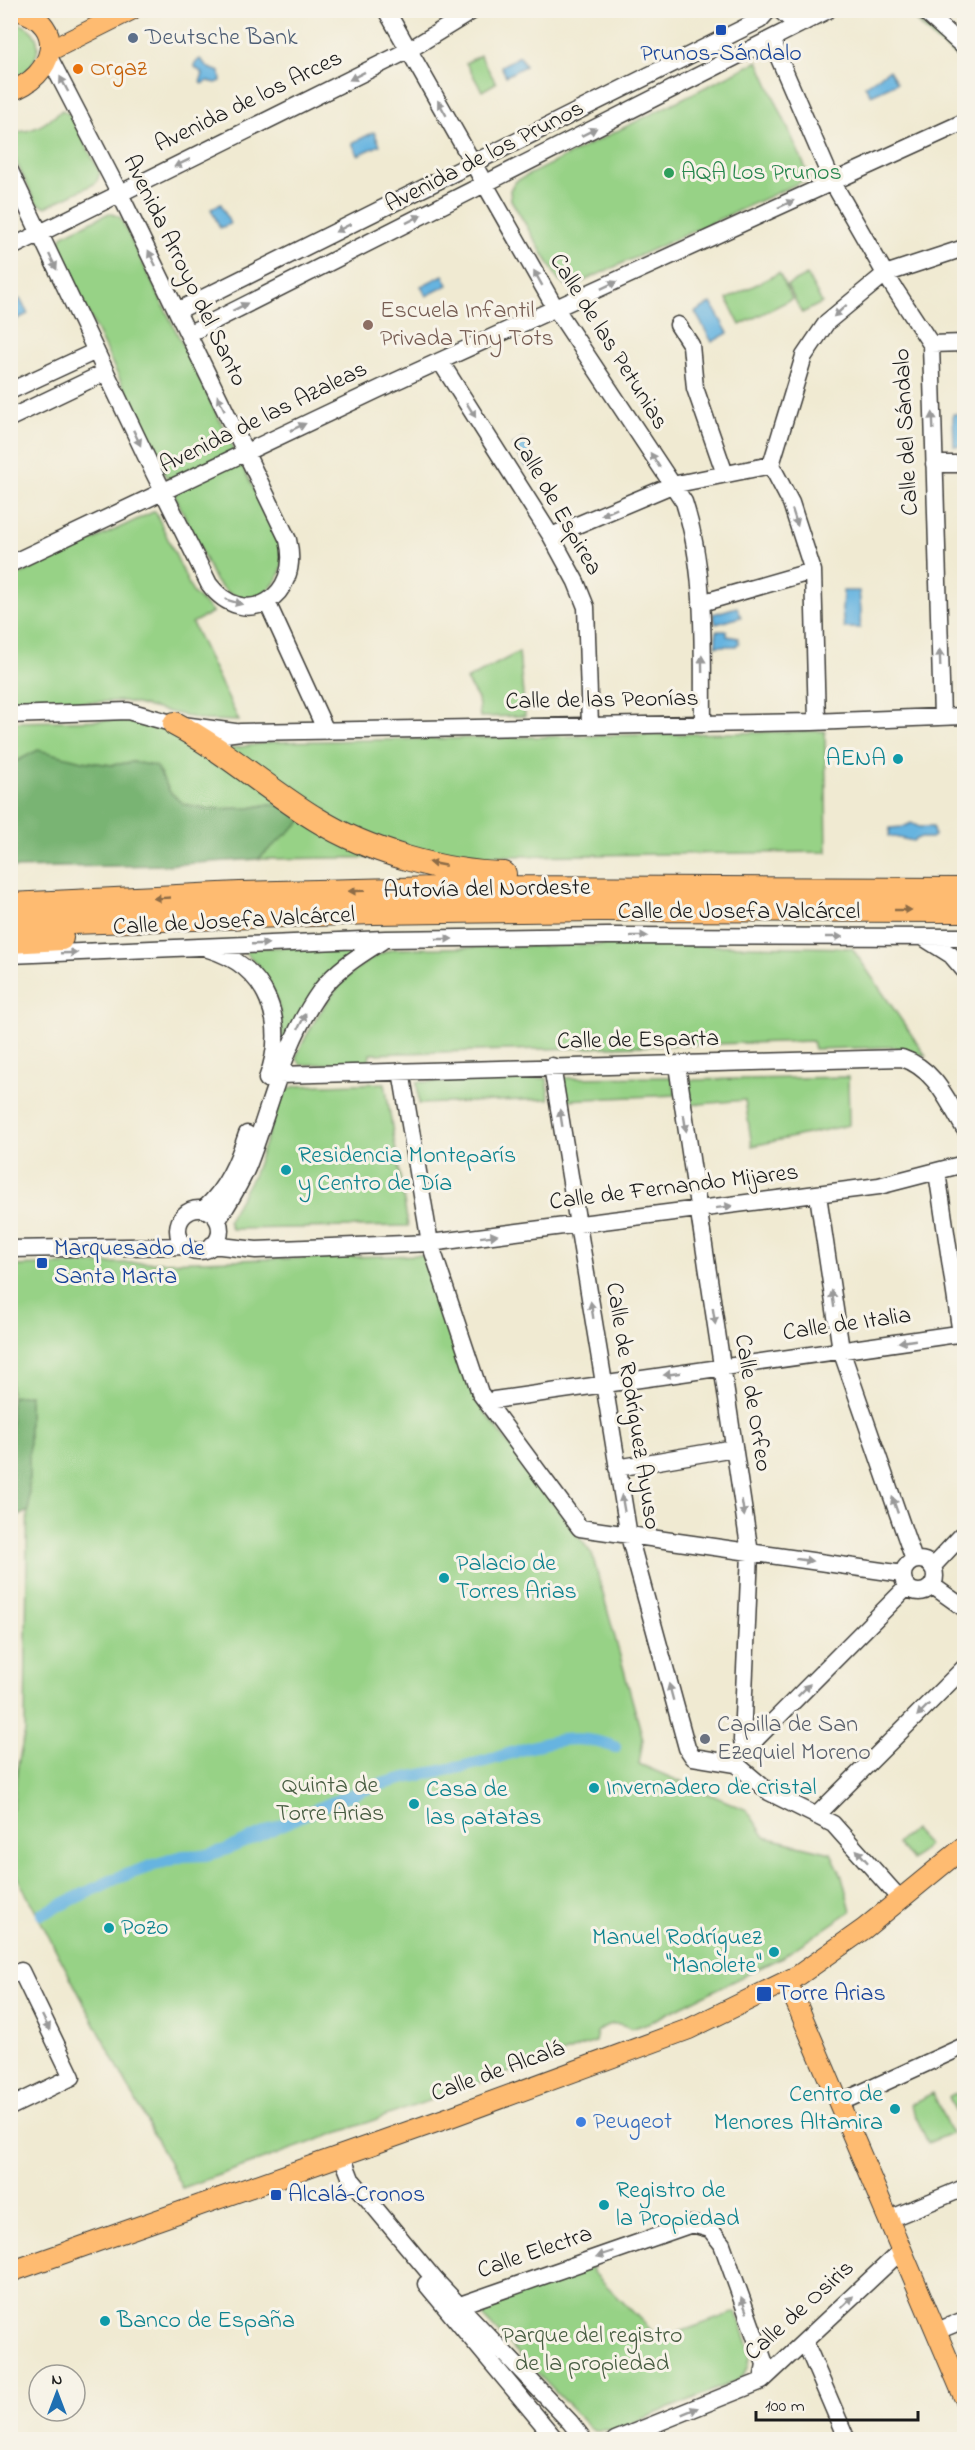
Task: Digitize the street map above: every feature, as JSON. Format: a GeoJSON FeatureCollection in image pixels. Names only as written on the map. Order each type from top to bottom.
{"type":"FeatureCollection","features":[{"type":"Feature","properties":{"kind":"highway"},"geometry":{"type":"LineString","coordinates":[[176,724],[221,752],[318,821],[369,844],[424,862],[484,874],[578,876],[730,889]]}},
{"type":"Feature","properties":{"kind":"highway"},"geometry":{"type":"LineString","coordinates":[[760,889],[860,879],[964,873]]}},
{"type":"Feature","properties":{"kind":"highway","name":"Autovía del Nordeste"},"geometry":{"type":"LineString","coordinates":[[10,905],[240,894],[477,888],[964,890]]}},
{"type":"Feature","properties":{"kind":"highway","name":"Autovía del Nordeste"},"geometry":{"type":"LineString","coordinates":[[10,924],[299,913],[598,909],[964,910]]}},
{"type":"Feature","properties":{"kind":"highway"},"geometry":{"type":"LineString","coordinates":[[10,941],[253,924],[299,913]]}},
{"type":"Feature","properties":{"kind":"main road"},"geometry":{"type":"LineString","coordinates":[[10,91],[33,80],[50,54],[131,10]]}},
{"type":"Feature","properties":{"kind":"main road"},"geometry":{"type":"LineString","coordinates":[[29,12],[46,29],[50,54]]}},
{"type":"Feature","properties":{"kind":"main road","name":"Calle de Alcalá"},"geometry":{"type":"LineString","coordinates":[[10,2272],[337,2158],[689,2029],[793,1978],[839,1948],[964,1847]]}},
{"type":"Feature","properties":{"kind":"main road"},"geometry":{"type":"LineString","coordinates":[[793,1978],[850,2098],[899,2216],[906,2246]]}},
{"type":"Feature","properties":{"kind":"main road"},"geometry":{"type":"LineString","coordinates":[[793,1978],[906,2246],[949,2326],[964,2369]]}},
{"type":"Feature","properties":{"kind":"main road"},"geometry":{"type":"LineString","coordinates":[[949,2326],[964,2397]]}},
{"type":"Feature","properties":{"kind":"street","name":"Calle de las Petunias"},"geometry":{"type":"LineString","coordinates":[[386,10],[556,309],[684,502],[695,535],[701,603],[704,723]]}},
{"type":"Feature","properties":{"kind":"street","name":"Avenida de los Arces"},"geometry":{"type":"LineString","coordinates":[[10,248],[409,50],[474,10]]}},
{"type":"Feature","properties":{"kind":"street","name":"Avenida de los Prunos"},"geometry":{"type":"LineString","coordinates":[[177,311],[760,20],[769,10]]}},
{"type":"Feature","properties":{"kind":"street"},"geometry":{"type":"LineString","coordinates":[[780,10],[790,19],[803,23]]}},
{"type":"Feature","properties":{"kind":"street","name":"Avenida de los Prunos"},"geometry":{"type":"LineString","coordinates":[[188,334],[828,10]]}},
{"type":"Feature","properties":{"kind":"street"},"geometry":{"type":"LineString","coordinates":[[923,10],[964,47]]}},
{"type":"Feature","properties":{"kind":"street","name":"Calle del Sándalo"},"geometry":{"type":"LineString","coordinates":[[775,38],[775,48],[833,183],[885,274],[931,344],[942,717]]}},
{"type":"Feature","properties":{"kind":"street","name":"Avenida Arroyo del Santo"},"geometry":{"type":"LineString","coordinates":[[50,54],[288,540],[291,555],[290,570],[284,588],[267,602]]}},
{"type":"Feature","properties":{"kind":"street","name":"Avenida de las Azaleas"},"geometry":{"type":"LineString","coordinates":[[10,564],[440,361],[964,122]]}},
{"type":"Feature","properties":{"kind":"street"},"geometry":{"type":"LineString","coordinates":[[10,171],[209,584],[218,595],[240,605],[251,606],[267,602],[326,731]]}},
{"type":"Feature","properties":{"kind":"street"},"geometry":{"type":"LineString","coordinates":[[817,722],[813,571],[790,503],[771,465],[804,356],[826,322],[885,274],[964,248]]}},
{"type":"Feature","properties":{"kind":"street"},"geometry":{"type":"LineString","coordinates":[[678,325],[691,345],[695,388],[725,474]]}},
{"type":"Feature","properties":{"kind":"street"},"geometry":{"type":"LineString","coordinates":[[931,344],[964,343]]}},
{"type":"Feature","properties":{"kind":"street"},"geometry":{"type":"LineString","coordinates":[[10,391],[96,351]]}},
{"type":"Feature","properties":{"kind":"street","name":"Calle de Espirea"},"geometry":{"type":"LineString","coordinates":[[440,361],[551,536],[576,582],[586,607],[590,725]]}},
{"type":"Feature","properties":{"kind":"street"},"geometry":{"type":"LineString","coordinates":[[10,418],[106,372]]}},
{"type":"Feature","properties":{"kind":"street"},"geometry":{"type":"LineString","coordinates":[[934,464],[964,464]]}},
{"type":"Feature","properties":{"kind":"street"},"geometry":{"type":"LineString","coordinates":[[551,536],[672,485],[771,465]]}},
{"type":"Feature","properties":{"kind":"street"},"geometry":{"type":"LineString","coordinates":[[701,603],[813,571]]}},
{"type":"Feature","properties":{"kind":"street","name":"Calle de las Peonías"},"geometry":{"type":"LineString","coordinates":[[10,715],[128,711],[176,724],[241,732],[817,722],[964,716]]}},
{"type":"Feature","properties":{"kind":"street"},"geometry":{"type":"LineString","coordinates":[[221,752],[222,737],[225,734],[241,732]]}},
{"type":"Feature","properties":{"kind":"street","name":"Calle de Josefa Valcárcel"},"geometry":{"type":"LineString","coordinates":[[10,955],[385,939],[608,936],[964,938]]}},
{"type":"Feature","properties":{"kind":"street"},"geometry":{"type":"LineString","coordinates":[[923,937],[951,955],[964,970]]}},
{"type":"Feature","properties":{"kind":"street"},"geometry":{"type":"LineString","coordinates":[[10,1249],[186,1246],[199,1251],[216,1232],[249,1164],[279,1075],[305,1016],[322,988],[346,964],[385,939]]}},
{"type":"Feature","properties":{"kind":"street"},"geometry":{"type":"LineString","coordinates":[[116,1246],[147,1240],[179,1223],[189,1211],[204,1209],[213,1201],[230,1176],[242,1149],[269,1074],[276,1039],[272,1010],[258,981],[236,961],[202,947]]}},
{"type":"Feature","properties":{"kind":"street","name":"Calle de Esparta"},"geometry":{"type":"LineString","coordinates":[[279,1075],[902,1058],[915,1063],[936,1080],[964,1128]]}},
{"type":"Feature","properties":{"kind":"street","name":"Calle de Orfeo"},"geometry":{"type":"LineString","coordinates":[[676,1065],[750,1552],[740,1757]]}},
{"type":"Feature","properties":{"kind":"street","name":"Calle de Rodríguez Ayuso"},"geometry":{"type":"LineString","coordinates":[[552,1066],[629,1536],[687,1748],[693,1757],[740,1757]]}},
{"type":"Feature","properties":{"kind":"street"},"geometry":{"type":"LineString","coordinates":[[401,1071],[430,1243],[480,1393],[580,1528],[750,1552],[905,1581],[920,1592],[933,1586],[936,1576],[933,1566],[924,1560],[914,1560],[906,1566],[905,1581],[740,1757],[769,1792],[833,1824],[901,1900]]}},
{"type":"Feature","properties":{"kind":"street","name":"Calle de Fernando Mijares"},"geometry":{"type":"LineString","coordinates":[[216,1232],[244,1248],[256,1250],[430,1243],[879,1186],[964,1164]]}},
{"type":"Feature","properties":{"kind":"street"},"geometry":{"type":"LineString","coordinates":[[936,1172],[963,1336]]}},
{"type":"Feature","properties":{"kind":"street"},"geometry":{"type":"LineString","coordinates":[[818,1195],[841,1350],[914,1560]]}},
{"type":"Feature","properties":{"kind":"street"},"geometry":{"type":"LineString","coordinates":[[204,1209],[213,1214],[216,1232]]}},
{"type":"Feature","properties":{"kind":"street"},"geometry":{"type":"LineString","coordinates":[[179,1223],[179,1236],[186,1246]]}},
{"type":"Feature","properties":{"kind":"street","name":"Calle de Italia"},"geometry":{"type":"LineString","coordinates":[[489,1405],[494,1400],[603,1384],[841,1350],[963,1336]]}},
{"type":"Feature","properties":{"kind":"street"},"geometry":{"type":"LineString","coordinates":[[617,1468],[734,1448]]}},
{"type":"Feature","properties":{"kind":"street"},"geometry":{"type":"LineString","coordinates":[[933,1566],[964,1533]]}},
{"type":"Feature","properties":{"kind":"street"},"geometry":{"type":"LineString","coordinates":[[933,1586],[964,1608]]}},
{"type":"Feature","properties":{"kind":"street"},"geometry":{"type":"LineString","coordinates":[[816,1816],[964,1668]]}},
{"type":"Feature","properties":{"kind":"street"},"geometry":{"type":"LineString","coordinates":[[10,2107],[72,2077],[16,1973]]}},
{"type":"Feature","properties":{"kind":"street"},"geometry":{"type":"LineString","coordinates":[[850,2098],[964,2046]]}},
{"type":"Feature","properties":{"kind":"street"},"geometry":{"type":"LineString","coordinates":[[337,2158],[341,2182],[556,2439]]}},
{"type":"Feature","properties":{"kind":"street"},"geometry":{"type":"LineString","coordinates":[[337,2158],[351,2179],[436,2281],[584,2439]]}},
{"type":"Feature","properties":{"kind":"street"},"geometry":{"type":"LineString","coordinates":[[899,2216],[964,2188]]}},
{"type":"Feature","properties":{"kind":"street","name":"Calle Electra"},"geometry":{"type":"LineString","coordinates":[[460,2305],[692,2224],[710,2229],[722,2244],[765,2364],[762,2381]]}},
{"type":"Feature","properties":{"kind":"street","name":"Calle de Osiris"},"geometry":{"type":"LineString","coordinates":[[620,2439],[762,2381],[906,2246]]}},
{"type":"Feature","properties":{"kind":"street"},"geometry":{"type":"LineString","coordinates":[[429,2288],[571,2439]]}},
{"type":"Feature","properties":{"kind":"street"},"geometry":{"type":"LineString","coordinates":[[805,2342],[847,2439]]}},
{"type":"Feature","properties":{"kind":"green space"},"geometry":{"type":"Polygon","coordinates":[[[906,11],[964,59],[964,62],[936,41],[906,11]]]}},
{"type":"Feature","properties":{"kind":"green space"},"geometry":{"type":"Polygon","coordinates":[[[11,22],[24,25],[32,32],[37,39],[38,48],[30,67],[11,81],[11,22]]]}},
{"type":"Feature","properties":{"kind":"green space"},"geometry":{"type":"Polygon","coordinates":[[[480,55],[496,83],[482,91],[466,63],[480,55]]]}},
{"type":"Feature","properties":{"kind":"green space","name":"AQA Los Prunos"},"geometry":{"type":"Polygon","coordinates":[[[758,61],[810,178],[577,284],[568,286],[559,281],[511,200],[510,190],[516,181],[758,61]]]}},
{"type":"Feature","properties":{"kind":"green space"},"geometry":{"type":"Polygon","coordinates":[[[62,110],[71,115],[100,173],[96,183],[46,207],[36,203],[11,151],[11,132],[38,127],[62,110]]]}},
{"type":"Feature","properties":{"kind":"green space"},"geometry":{"type":"Polygon","coordinates":[[[109,213],[120,217],[282,547],[283,558],[277,579],[263,594],[243,598],[229,593],[216,582],[57,247],[63,235],[109,213]]]}},
{"type":"Feature","properties":{"kind":"green space"},"geometry":{"type":"Polygon","coordinates":[[[779,273],[792,299],[740,325],[727,299],[779,273]]]}},
{"type":"Feature","properties":{"kind":"green space"},"geometry":{"type":"Polygon","coordinates":[[[807,275],[822,303],[802,313],[787,285],[807,275]]]}},
{"type":"Feature","properties":{"kind":"green space"},"geometry":{"type":"Polygon","coordinates":[[[155,511],[193,593],[213,612],[192,623],[239,721],[203,720],[124,701],[11,705],[10,579],[155,511]]]}},
{"type":"Feature","properties":{"kind":"green space"},"geometry":{"type":"Polygon","coordinates":[[[519,652],[525,716],[480,717],[478,699],[466,680],[519,652]]]}},
{"type":"Feature","properties":{"kind":"green space"},"geometry":{"type":"Polygon","coordinates":[[[117,720],[160,726],[228,749],[272,742],[825,731],[827,852],[258,859],[313,810],[270,804],[250,808],[207,809],[184,804],[170,792],[156,767],[133,762],[112,765],[38,751],[11,764],[11,722],[117,720]]]}},
{"type":"Feature","properties":{"kind":"green space"},"geometry":{"type":"Polygon","coordinates":[[[38,750],[82,761],[112,765],[133,762],[156,766],[170,792],[184,804],[207,809],[250,808],[270,804],[314,810],[258,859],[165,865],[11,868],[11,764],[38,750]]]}},
{"type":"Feature","properties":{"kind":"green space"},"geometry":{"type":"Polygon","coordinates":[[[633,944],[852,948],[926,1056],[894,1047],[814,1049],[812,1041],[370,1054],[369,1062],[301,1065],[296,1057],[313,1024],[334,992],[361,966],[393,949],[633,944]]]}},
{"type":"Feature","properties":{"kind":"green space"},"geometry":{"type":"Polygon","coordinates":[[[360,946],[282,1054],[281,1022],[275,995],[263,972],[241,948],[360,946]]]}},
{"type":"Feature","properties":{"kind":"green space"},"geometry":{"type":"Polygon","coordinates":[[[672,1077],[676,1095],[565,1100],[562,1078],[672,1077]]]}},
{"type":"Feature","properties":{"kind":"green space"},"geometry":{"type":"Polygon","coordinates":[[[848,1077],[849,1125],[752,1146],[745,1100],[689,1105],[688,1080],[848,1077]]]}},
{"type":"Feature","properties":{"kind":"green space"},"geometry":{"type":"Polygon","coordinates":[[[547,1078],[549,1099],[419,1104],[417,1082],[547,1078]]]}},
{"type":"Feature","properties":{"kind":"green space"},"geometry":{"type":"Polygon","coordinates":[[[385,1083],[408,1226],[231,1229],[228,1220],[254,1174],[283,1092],[296,1086],[385,1083]]]}},
{"type":"Feature","properties":{"kind":"green space","name":"Quinta de Torre Arias"},"geometry":{"type":"Polygon","coordinates":[[[423,1255],[477,1402],[592,1554],[643,1739],[639,1764],[747,1810],[765,1837],[831,1853],[842,1876],[851,1911],[782,1957],[648,2023],[631,2029],[618,2024],[605,2026],[597,2032],[595,2042],[182,2188],[13,1869],[15,1860],[11,1856],[11,1809],[25,1732],[29,1395],[11,1397],[10,1266],[423,1255]]]}},
{"type":"Feature","properties":{"kind":"green space"},"geometry":{"type":"Polygon","coordinates":[[[29,1395],[29,1511],[11,1520],[11,1397],[29,1395]]]}},
{"type":"Feature","properties":{"kind":"green space"},"geometry":{"type":"Polygon","coordinates":[[[913,1829],[928,1845],[912,1860],[897,1844],[913,1829]]]}},
{"type":"Feature","properties":{"kind":"green space"},"geometry":{"type":"Polygon","coordinates":[[[964,2090],[964,2125],[962,2126],[949,2097],[964,2090]]]}},
{"type":"Feature","properties":{"kind":"green space"},"geometry":{"type":"Polygon","coordinates":[[[933,2093],[951,2133],[928,2143],[910,2104],[933,2093]]]}},
{"type":"Feature","properties":{"kind":"green space","name":"Parque del registro de la propiedad"},"geometry":{"type":"Polygon","coordinates":[[[592,2267],[593,2272],[660,2339],[736,2312],[749,2347],[749,2365],[746,2373],[739,2380],[615,2430],[594,2430],[588,2426],[484,2318],[483,2307],[592,2267]]]}},
{"type":"Feature","properties":{"kind":"water"},"geometry":{"type":"Polygon","coordinates":[[[520,56],[525,66],[506,76],[501,66],[520,56]]]}},
{"type":"Feature","properties":{"kind":"water"},"geometry":{"type":"Polygon","coordinates":[[[200,59],[209,68],[220,72],[221,81],[216,83],[208,81],[202,84],[200,82],[203,74],[195,67],[195,63],[200,59]]]}},
{"type":"Feature","properties":{"kind":"water"},"geometry":{"type":"Polygon","coordinates":[[[889,70],[897,83],[871,95],[865,86],[889,70]]]}},
{"type":"Feature","properties":{"kind":"water"},"geometry":{"type":"Polygon","coordinates":[[[374,132],[380,145],[358,155],[352,143],[374,132]]]}},
{"type":"Feature","properties":{"kind":"water"},"geometry":{"type":"Polygon","coordinates":[[[221,204],[230,224],[220,228],[211,209],[221,204]]]}},
{"type":"Feature","properties":{"kind":"water"},"geometry":{"type":"Polygon","coordinates":[[[443,275],[448,285],[426,296],[421,286],[443,275]]]}},
{"type":"Feature","properties":{"kind":"water"},"geometry":{"type":"Polygon","coordinates":[[[20,299],[28,314],[11,322],[11,304],[20,299]]]}},
{"type":"Feature","properties":{"kind":"water"},"geometry":{"type":"Polygon","coordinates":[[[711,303],[728,333],[712,342],[695,312],[711,303]]]}},
{"type":"Feature","properties":{"kind":"water"},"geometry":{"type":"Polygon","coordinates":[[[953,414],[964,414],[964,446],[954,446],[953,414]]]}},
{"type":"Feature","properties":{"kind":"water"},"geometry":{"type":"Polygon","coordinates":[[[523,439],[537,460],[526,467],[512,446],[523,439]]]}},
{"type":"Feature","properties":{"kind":"water"},"geometry":{"type":"Polygon","coordinates":[[[843,591],[859,591],[860,628],[844,628],[843,591]]]}},
{"type":"Feature","properties":{"kind":"water"},"geometry":{"type":"Polygon","coordinates":[[[737,607],[741,617],[716,624],[713,614],[737,607]]]}},
{"type":"Feature","properties":{"kind":"water"},"geometry":{"type":"Polygon","coordinates":[[[716,631],[727,631],[727,636],[738,638],[739,643],[736,646],[716,646],[716,631]]]}},
{"type":"Feature","properties":{"kind":"water"},"geometry":{"type":"Polygon","coordinates":[[[911,823],[919,827],[933,827],[934,836],[913,841],[889,836],[890,828],[903,827],[911,823]]]}},
{"type":"Feature","properties":{"kind":"waterway"},"geometry":{"type":"LineString","coordinates":[[42,1914],[117,1878],[183,1856],[206,1855],[225,1850],[372,1787],[477,1763],[553,1741],[582,1739],[615,1747]]}},
{"type":"Feature","properties":{"kind":"place","name":"Prunos-Sándalo"},"geometry":{"type":"Point","coordinates":[721,30]}},
{"type":"Feature","properties":{"kind":"place","name":"Deutsche Bank"},"geometry":{"type":"Point","coordinates":[133,38]}},
{"type":"Feature","properties":{"kind":"place","name":"Orgaz"},"geometry":{"type":"Point","coordinates":[78,69]}},
{"type":"Feature","properties":{"kind":"place","name":"AQA Los Prunos"},"geometry":{"type":"Point","coordinates":[669,173]}},
{"type":"Feature","properties":{"kind":"place","name":"Escuela Infantil Privada Tiny Tots"},"geometry":{"type":"Point","coordinates":[368,325]}},
{"type":"Feature","properties":{"kind":"place","name":"AENA"},"geometry":{"type":"Point","coordinates":[898,759]}},
{"type":"Feature","properties":{"kind":"place","name":"Residencia Monteparís y Centro de Día"},"geometry":{"type":"Point","coordinates":[286,1170]}},
{"type":"Feature","properties":{"kind":"place","name":"Marquesado de Santa Marta"},"geometry":{"type":"Point","coordinates":[42,1263]}},
{"type":"Feature","properties":{"kind":"place","name":"Palacio de Torres Arias"},"geometry":{"type":"Point","coordinates":[444,1578]}},
{"type":"Feature","properties":{"kind":"place","name":"Capilla de San Ezequiel Moreno"},"geometry":{"type":"Point","coordinates":[705,1739]}},
{"type":"Feature","properties":{"kind":"place","name":"Invernadero de cristal"},"geometry":{"type":"Point","coordinates":[594,1788]}},
{"type":"Feature","properties":{"kind":"place","name":"Casa de las patatas"},"geometry":{"type":"Point","coordinates":[414,1804]}},
{"type":"Feature","properties":{"kind":"place","name":"Pozo"},"geometry":{"type":"Point","coordinates":[109,1928]}},
{"type":"Feature","properties":{"kind":"place","name":"Manuel Rodríguez \"Manolete\""},"geometry":{"type":"Point","coordinates":[774,1952]}},
{"type":"Feature","properties":{"kind":"place","name":"Torre Arias"},"geometry":{"type":"Point","coordinates":[764,1994]}},
{"type":"Feature","properties":{"kind":"place","name":"Centro de Menores Altamira"},"geometry":{"type":"Point","coordinates":[895,2109]}},
{"type":"Feature","properties":{"kind":"place","name":"Peugeot"},"geometry":{"type":"Point","coordinates":[581,2122]}},
{"type":"Feature","properties":{"kind":"place","name":"Alcalá-Cronos"},"geometry":{"type":"Point","coordinates":[276,2195]}},
{"type":"Feature","properties":{"kind":"place","name":"Registro de la Propiedad"},"geometry":{"type":"Point","coordinates":[604,2205]}},
{"type":"Feature","properties":{"kind":"place","name":"Banco de España"},"geometry":{"type":"Point","coordinates":[105,2321]}}]}
